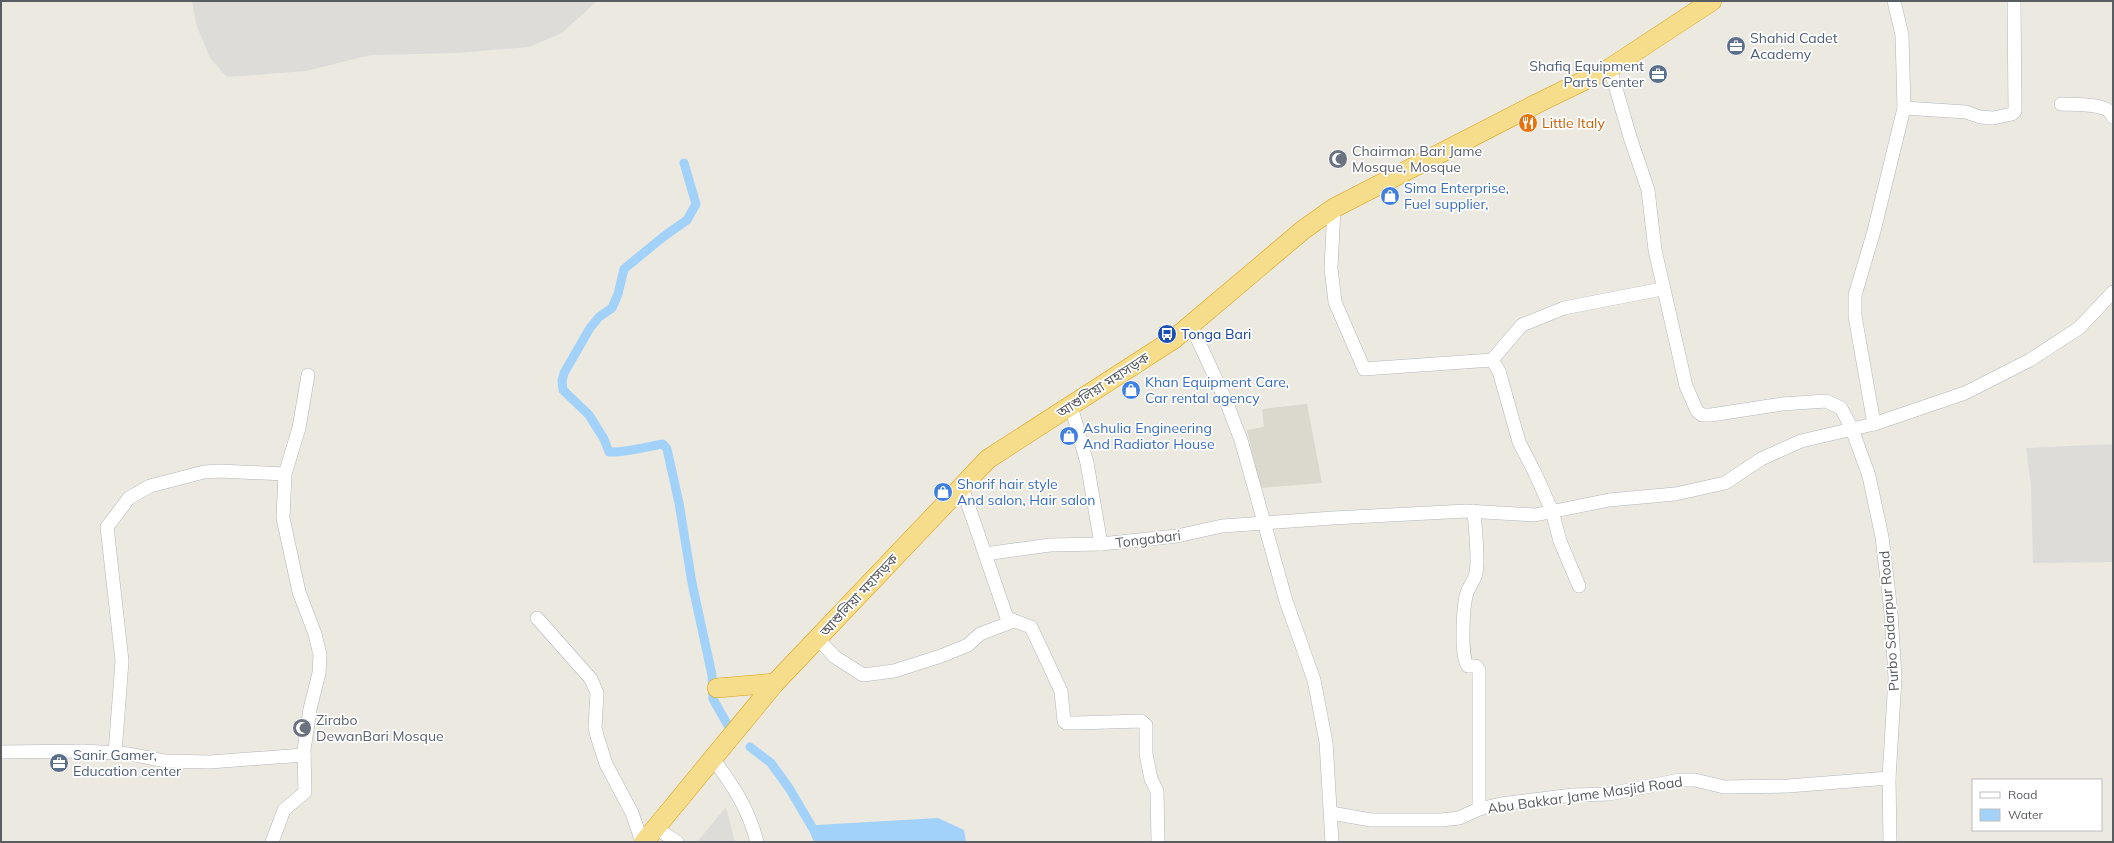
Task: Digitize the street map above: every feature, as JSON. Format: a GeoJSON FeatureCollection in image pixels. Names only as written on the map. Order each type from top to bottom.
{"type":"FeatureCollection","features":[{"type":"Feature","properties":{"kind":"highway","name":"আশুলিয়া মহাসড়ক"},"geometry":{"type":"LineString","coordinates":[[643,842],[775,683],[988,459],[1174,339],[1303,230],[1334,208],[1538,103],[1610,68],[1712,1]]}},
{"type":"Feature","properties":{"kind":"highway"},"geometry":{"type":"LineString","coordinates":[[717,688],[775,683]]}},
{"type":"Feature","properties":{"kind":"street"},"geometry":{"type":"LineString","coordinates":[[1874,424],[1855,316],[1855,295],[1874,231],[1904,108],[1902,35],[1894,1]]}},
{"type":"Feature","properties":{"kind":"street"},"geometry":{"type":"LineString","coordinates":[[1904,108],[1966,112],[1980,117],[1993,118],[2012,114],[2015,111],[2014,1]]}},
{"type":"Feature","properties":{"kind":"street"},"geometry":{"type":"LineString","coordinates":[[1334,208],[1332,268],[1335,302],[1364,369],[1492,360],[1522,325],[1564,308],[1662,289],[1655,250],[1648,190],[1630,137],[1610,68]]}},
{"type":"Feature","properties":{"kind":"street"},"geometry":{"type":"LineString","coordinates":[[2060,104],[2105,107],[2112,113],[2113,118]]}},
{"type":"Feature","properties":{"kind":"street","name":"Purbo Sadarpur Road"},"geometry":{"type":"LineString","coordinates":[[1662,289],[1686,386],[1697,411],[1702,415],[1782,404],[1826,401],[1841,408],[1852,429],[1869,476],[1882,537],[1890,604],[1895,678],[1889,778],[1890,842]]}},
{"type":"Feature","properties":{"kind":"street","name":"Tongabari"},"geometry":{"type":"LineString","coordinates":[[1071,406],[1087,463],[1101,544],[1177,536],[1222,526],[1333,518],[1474,511],[1535,515],[1609,500],[1675,494],[1725,482],[1762,459],[1801,441],[1874,424],[1965,393],[2030,360],[2079,328],[2113,292]]}},
{"type":"Feature","properties":{"kind":"street"},"geometry":{"type":"LineString","coordinates":[[1191,325],[1226,400],[1241,440],[1263,524],[1286,601],[1314,680],[1326,742],[1332,842]]}},
{"type":"Feature","properties":{"kind":"street"},"geometry":{"type":"LineString","coordinates":[[1492,360],[1499,371],[1518,442],[1535,473],[1552,511],[1560,541],[1579,586]]}},
{"type":"Feature","properties":{"kind":"street"},"geometry":{"type":"LineString","coordinates":[[272,842],[284,810],[305,792],[304,755],[310,708],[320,673],[320,655],[315,634],[299,592],[283,518],[285,474],[299,428],[308,375]]}},
{"type":"Feature","properties":{"kind":"street"},"geometry":{"type":"LineString","coordinates":[[115,753],[122,661],[107,528],[129,498],[150,486],[204,472],[220,471],[285,474]]}},
{"type":"Feature","properties":{"kind":"street"},"geometry":{"type":"LineString","coordinates":[[962,487],[1007,618],[1031,627],[1061,691],[1064,721],[1066,723],[1140,721],[1146,725],[1146,754],[1151,779],[1157,791],[1158,842]]}},
{"type":"Feature","properties":{"kind":"street"},"geometry":{"type":"LineString","coordinates":[[1474,511],[1476,574],[1467,593],[1464,609],[1464,641],[1465,663],[1468,666],[1476,666],[1479,670],[1479,810]]}},
{"type":"Feature","properties":{"kind":"street"},"geometry":{"type":"LineString","coordinates":[[985,554],[1050,544],[1101,544]]}},
{"type":"Feature","properties":{"kind":"street"},"geometry":{"type":"LineString","coordinates":[[537,618],[591,679],[597,693],[595,727],[597,736],[606,764],[632,813],[643,842]]}},
{"type":"Feature","properties":{"kind":"street"},"geometry":{"type":"LineString","coordinates":[[817,638],[835,657],[863,675],[894,671],[941,656],[968,645],[980,634],[1014,621]]}},
{"type":"Feature","properties":{"kind":"street"},"geometry":{"type":"LineString","coordinates":[[1,752],[84,751],[115,753],[165,761],[210,762],[304,755]]}},
{"type":"Feature","properties":{"kind":"street"},"geometry":{"type":"LineString","coordinates":[[713,759],[733,785],[752,822],[757,842]]}},
{"type":"Feature","properties":{"kind":"street","name":"Abu Bakkar Jame Masjid Road"},"geometry":{"type":"LineString","coordinates":[[1331,813],[1371,820],[1404,822],[1459,818],[1479,810],[1531,799],[1573,795],[1609,794],[1680,780],[1701,781],[1724,787],[1788,786],[1889,778]]}},
{"type":"Feature","properties":{"kind":"street"},"geometry":{"type":"LineString","coordinates":[[656,828],[676,842]]}},
{"type":"Feature","properties":{"kind":"shaded area"},"geometry":{"type":"Polygon","coordinates":[[[192,1],[597,1],[562,33],[529,47],[457,53],[371,55],[306,71],[227,77],[210,58],[196,24],[192,1]]]}},
{"type":"Feature","properties":{"kind":"shaded area"},"geometry":{"type":"Polygon","coordinates":[[[1307,404],[1322,483],[1260,488],[1247,430],[1264,427],[1262,409],[1307,404]]]}},
{"type":"Feature","properties":{"kind":"shaded area"},"geometry":{"type":"Polygon","coordinates":[[[2113,444],[2113,562],[2033,563],[2031,486],[2026,448],[2113,444]]]}},
{"type":"Feature","properties":{"kind":"shaded area"},"geometry":{"type":"Polygon","coordinates":[[[726,807],[735,842],[697,842],[726,807]]]}},
{"type":"Feature","properties":{"kind":"water"},"geometry":{"type":"Polygon","coordinates":[[[938,818],[964,830],[966,842],[814,842],[808,828],[817,825],[938,818]]]}},
{"type":"Feature","properties":{"kind":"waterway"},"geometry":{"type":"LineString","coordinates":[[684,163],[696,204],[687,220],[663,237],[624,269],[618,294],[612,308],[599,317],[590,328],[564,373],[562,381],[563,390],[589,415],[604,439],[609,452],[629,451],[663,444],[667,449],[679,503],[692,583],[712,675],[713,699],[730,729]]}},
{"type":"Feature","properties":{"kind":"waterway"},"geometry":{"type":"LineString","coordinates":[[750,747],[771,763],[789,788],[812,827]]}},
{"type":"Feature","properties":{"kind":"place","name":"Shahid Cadet Academy"},"geometry":{"type":"Point","coordinates":[1736,46]}},
{"type":"Feature","properties":{"kind":"place","name":"Shafiq Equipment Parts Center"},"geometry":{"type":"Point","coordinates":[1658,74]}},
{"type":"Feature","properties":{"kind":"place","name":"Little Italy"},"geometry":{"type":"Point","coordinates":[1528,123]}},
{"type":"Feature","properties":{"kind":"place","name":"Chairman Bari Jame Mosque, Mosque"},"geometry":{"type":"Point","coordinates":[1338,159]}},
{"type":"Feature","properties":{"kind":"place","name":"Sima Enterprise, Fuel supplier,"},"geometry":{"type":"Point","coordinates":[1390,196]}},
{"type":"Feature","properties":{"kind":"place","name":"Tonga Bari"},"geometry":{"type":"Point","coordinates":[1167,334]}},
{"type":"Feature","properties":{"kind":"place","name":"Khan Equipment Care, Car rental agency"},"geometry":{"type":"Point","coordinates":[1131,390]}},
{"type":"Feature","properties":{"kind":"place","name":"Ashulia Engineering And Radiator House"},"geometry":{"type":"Point","coordinates":[1069,436]}},
{"type":"Feature","properties":{"kind":"place","name":"Shorif hair style And salon, Hair salon"},"geometry":{"type":"Point","coordinates":[943,492]}},
{"type":"Feature","properties":{"kind":"place","name":"Zirabo DewanBari Mosque"},"geometry":{"type":"Point","coordinates":[302,728]}},
{"type":"Feature","properties":{"kind":"place","name":"Sanir Gamer, Education center"},"geometry":{"type":"Point","coordinates":[59,763]}}]}
